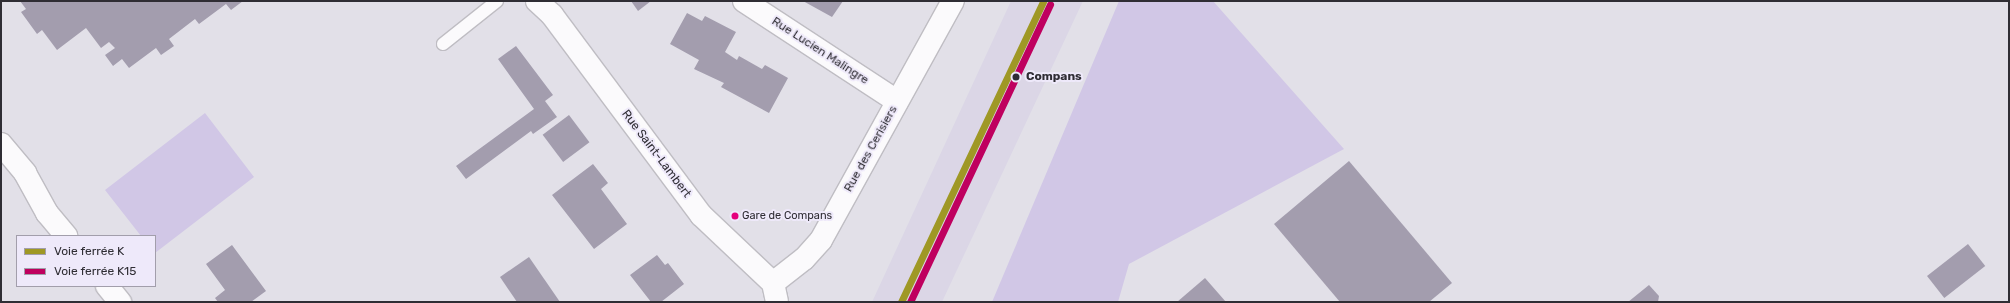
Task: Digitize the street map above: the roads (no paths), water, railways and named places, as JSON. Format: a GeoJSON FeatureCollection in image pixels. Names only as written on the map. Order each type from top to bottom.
{"type":"FeatureCollection","features":[{"type":"Feature","properties":{"kind":"street","name":"Rue Saint-Lambert"},"geometry":{"type":"LineString","coordinates":[[537,1],[552,15],[701,215],[775,292]]}},
{"type":"Feature","properties":{"kind":"street","name":"Rue Lucien Malingre"},"geometry":{"type":"LineString","coordinates":[[744,1],[897,101]]}},
{"type":"Feature","properties":{"kind":"street","name":"Rue des Cerisiers"},"geometry":{"type":"LineString","coordinates":[[775,292],[821,240],[952,1]]}},
{"type":"Feature","properties":{"kind":"street"},"geometry":{"type":"LineString","coordinates":[[1,144],[25,173],[47,213],[65,235]]}},
{"type":"Feature","properties":{"kind":"street"},"geometry":{"type":"LineString","coordinates":[[108,287],[120,302]]}},
{"type":"Feature","properties":{"kind":"lane"},"geometry":{"type":"LineString","coordinates":[[443,44],[497,1]]}},
{"type":"Feature","properties":{"kind":"rail line","name":"K"},"geometry":{"type":"LineString","coordinates":[[901,302],[1043,1]]}},
{"type":"Feature","properties":{"kind":"rail line","name":"K15"},"geometry":{"type":"LineString","coordinates":[[910,302],[1050,4]]}},
{"type":"Feature","properties":{"kind":"place","name":"Compans"},"geometry":{"type":"Point","coordinates":[1016,77]}},
{"type":"Feature","properties":{"kind":"place","name":"Gare de Compans"},"geometry":{"type":"Point","coordinates":[735,216]}}]}
